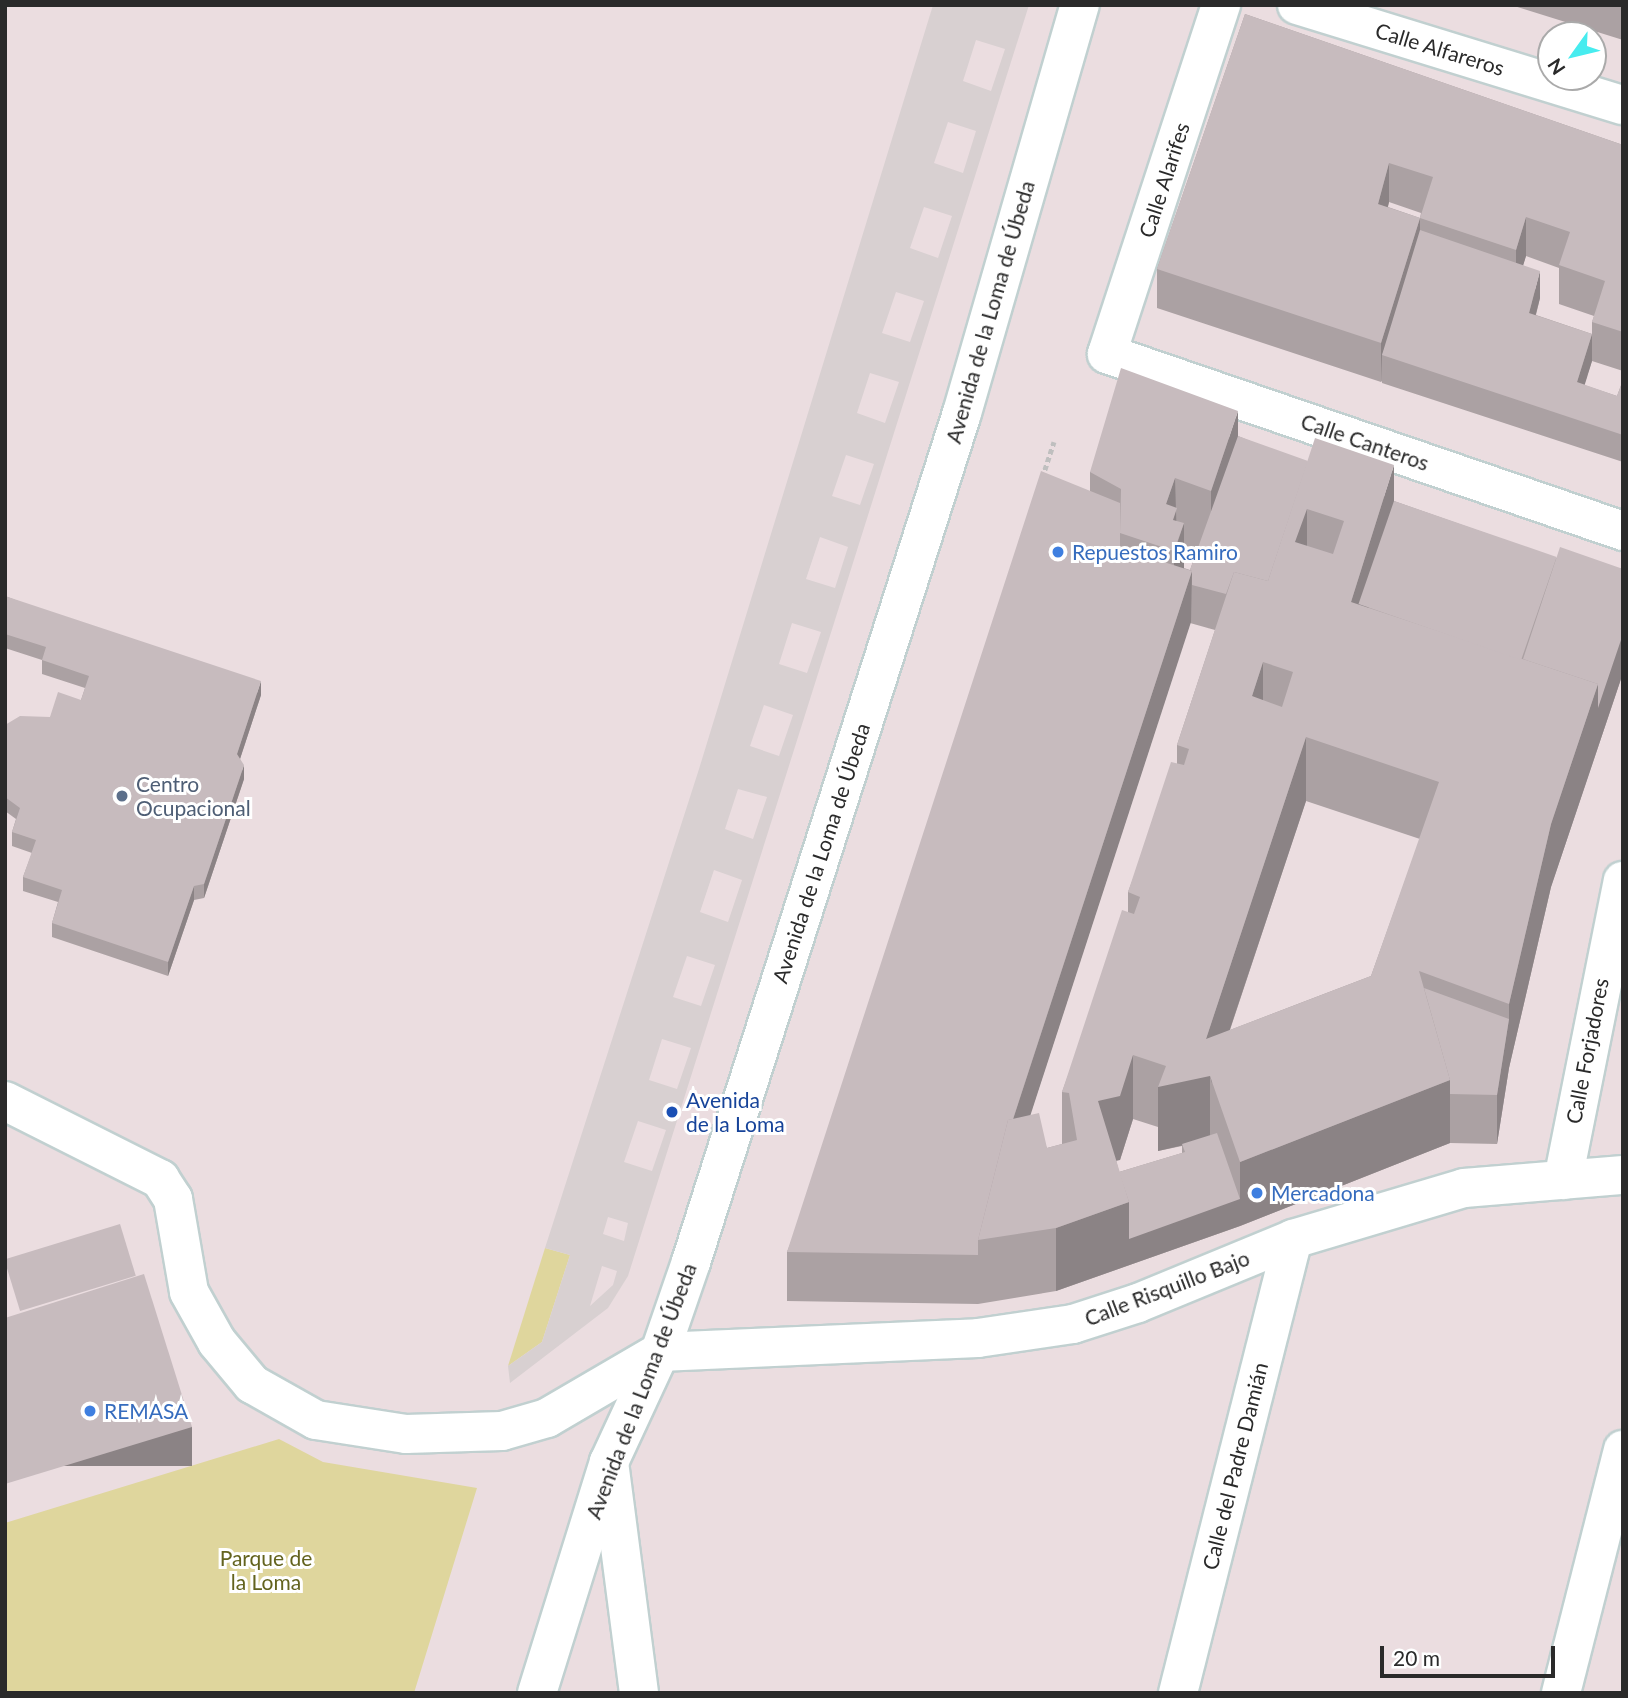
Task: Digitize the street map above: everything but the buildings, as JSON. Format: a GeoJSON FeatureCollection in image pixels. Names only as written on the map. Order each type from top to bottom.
{"type":"FeatureCollection","features":[{"type":"Feature","properties":{"kind":"street","name":"Avenida de la Loma de Úbeda"},"geometry":{"type":"LineString","coordinates":[[537,1693],[609,1462],[660,1352],[961,413],[1080,5]]}},
{"type":"Feature","properties":{"kind":"street","name":"Calle Alarifes"},"geometry":{"type":"LineString","coordinates":[[1107,354],[1221,5]]}},
{"type":"Feature","properties":{"kind":"street","name":"Calle Alfareros"},"geometry":{"type":"LineString","coordinates":[[1297,5],[1623,105]]}},
{"type":"Feature","properties":{"kind":"street","name":"Calle Canteros"},"geometry":{"type":"LineString","coordinates":[[1107,354],[1623,531]]}},
{"type":"Feature","properties":{"kind":"street","name":"Calle Forjadores"},"geometry":{"type":"LineString","coordinates":[[1563,1180],[1623,881]]}},
{"type":"Feature","properties":{"kind":"street"},"geometry":{"type":"LineString","coordinates":[[5,1101],[160,1179],[173,1199],[177,1243],[189,1292],[217,1342],[252,1384],[316,1420],[406,1434],[502,1431],[547,1418],[660,1352]]}},
{"type":"Feature","properties":{"kind":"street","name":"Calle Risquillo Bajo"},"geometry":{"type":"LineString","coordinates":[[660,1352],[1026,1333],[1138,1303],[1293,1240],[1464,1188],[1623,1175]]}},
{"type":"Feature","properties":{"kind":"street","name":"Calle del Padre Damián"},"geometry":{"type":"LineString","coordinates":[[1178,1693],[1293,1240]]}},
{"type":"Feature","properties":{"kind":"street"},"geometry":{"type":"LineString","coordinates":[[1561,1693],[1623,1450]]}},
{"type":"Feature","properties":{"kind":"street"},"geometry":{"type":"LineString","coordinates":[[609,1462],[639,1693]]}},
{"type":"Feature","properties":{"kind":"path"},"geometry":{"type":"LineString","coordinates":[[1041,481],[1054,442]]}},
{"type":"Feature","properties":{"kind":"green space"},"geometry":{"type":"Polygon","coordinates":[[[545,1248],[570,1255],[542,1342],[508,1366],[545,1248]]]}},
{"type":"Feature","properties":{"kind":"green space","name":"Parque de la Loma"},"geometry":{"type":"Polygon","coordinates":[[[279,1439],[323,1462],[477,1488],[414,1693],[5,1693],[5,1523],[279,1439]]]}},
{"type":"Feature","properties":{"kind":"shaded area"},"geometry":{"type":"Polygon","coordinates":[[[933,5],[1029,5],[628,1276],[608,1308],[510,1383],[508,1366],[542,1342],[570,1255],[545,1248],[699,769],[933,5]],[[976,40],[963,81],[991,91],[1005,49],[976,40]],[[948,122],[934,163],[963,173],[976,131],[948,122]],[[924,207],[910,248],[938,258],[952,216],[924,207]],[[896,292],[882,333],[910,342],[924,301],[896,292]],[[870,373],[857,413],[885,423],[899,382],[870,373]],[[846,455],[832,496],[860,505],[874,464],[846,455]],[[820,537],[806,579],[835,588],[848,547],[820,537]],[[792,623],[779,664],[807,673],[821,632],[792,623]],[[764,705],[750,746],[779,756],[793,715],[764,705]],[[738,789],[725,829],[753,839],[767,797],[738,789]],[[714,870],[700,912],[728,922],[742,880],[714,870]],[[687,956],[673,997],[701,1006],[715,965],[687,956]],[[662,1039],[649,1080],[677,1089],[691,1048],[662,1039]],[[638,1121],[624,1162],[652,1171],[666,1130],[638,1121]],[[608,1217],[603,1234],[624,1241],[628,1223],[608,1217]],[[602,1266],[590,1306],[613,1285],[617,1271],[602,1266]]]}},
{"type":"Feature","properties":{"kind":"place","name":"Repuestos Ramiro"},"geometry":{"type":"Point","coordinates":[1058,552]}},
{"type":"Feature","properties":{"kind":"place","name":"Centro Ocupacional"},"geometry":{"type":"Point","coordinates":[122,796]}},
{"type":"Feature","properties":{"kind":"place","name":"Avenida de la Loma"},"geometry":{"type":"Point","coordinates":[672,1112]}},
{"type":"Feature","properties":{"kind":"place","name":"Mercadona"},"geometry":{"type":"Point","coordinates":[1257,1193]}},
{"type":"Feature","properties":{"kind":"place","name":"REMASA"},"geometry":{"type":"Point","coordinates":[90,1411]}}]}
